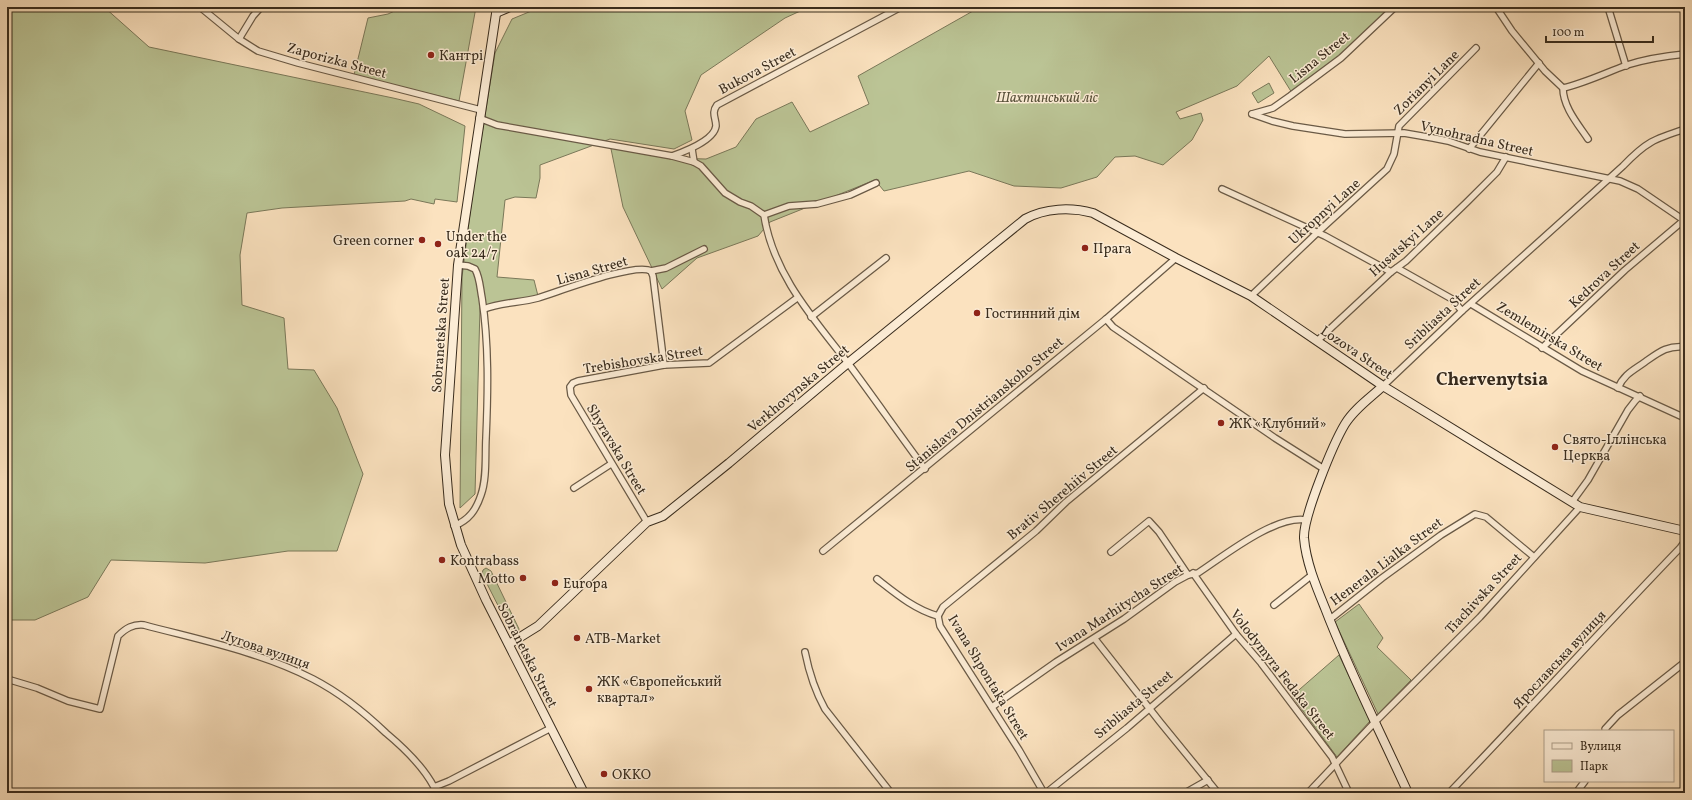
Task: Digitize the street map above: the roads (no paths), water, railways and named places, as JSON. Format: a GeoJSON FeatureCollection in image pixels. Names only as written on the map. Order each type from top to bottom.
{"type":"FeatureCollection","features":[{"type":"Feature","properties":{"kind":"street","name":"Zaporizka Street"},"geometry":{"type":"LineString","coordinates":[[200,7],[239,39],[258,51],[298,63],[481,110]]}},
{"type":"Feature","properties":{"kind":"street"},"geometry":{"type":"LineString","coordinates":[[239,39],[253,16],[261,7]]}},
{"type":"Feature","properties":{"kind":"street"},"geometry":{"type":"LineString","coordinates":[[496,10],[510,7]]}},
{"type":"Feature","properties":{"kind":"street","name":"Bukova Street"},"geometry":{"type":"LineString","coordinates":[[479,118],[497,125],[528,129],[672,156],[692,149],[713,133],[716,128],[713,113],[717,105],[901,7]]}},
{"type":"Feature","properties":{"kind":"street","name":"Lisna Street"},"geometry":{"type":"LineString","coordinates":[[1252,114],[1273,108],[1341,58],[1394,7]]}},
{"type":"Feature","properties":{"kind":"street"},"geometry":{"type":"LineString","coordinates":[[1496,7],[1512,31],[1562,88],[1563,96],[1569,110],[1588,139]]}},
{"type":"Feature","properties":{"kind":"street"},"geometry":{"type":"LineString","coordinates":[[1608,7],[1626,66]]}},
{"type":"Feature","properties":{"kind":"street","name":"Sobranetska Street"},"geometry":{"type":"LineString","coordinates":[[496,10],[458,265],[445,455],[446,486],[454,526],[478,584],[584,793]]}},
{"type":"Feature","properties":{"kind":"street","name":"Zorianyi Lane"},"geometry":{"type":"LineString","coordinates":[[1396,134],[1399,126],[1476,48]]}},
{"type":"Feature","properties":{"kind":"street"},"geometry":{"type":"LineString","coordinates":[[1562,88],[1581,84],[1644,60],[1685,54]]}},
{"type":"Feature","properties":{"kind":"street"},"geometry":{"type":"LineString","coordinates":[[1469,149],[1539,63]]}},
{"type":"Feature","properties":{"kind":"street","name":"Vynohradna Street"},"geometry":{"type":"LineString","coordinates":[[1252,114],[1293,126],[1345,134],[1404,133],[1448,141],[1469,149],[1506,158],[1620,181],[1638,190],[1684,221]]}},
{"type":"Feature","properties":{"kind":"street","name":"Sribliasta Street"},"geometry":{"type":"LineString","coordinates":[[1329,620],[1312,575],[1304,538],[1306,520],[1324,469],[1344,425],[1355,411],[1462,311],[1609,179],[1636,152],[1653,140],[1685,129]]}},
{"type":"Feature","properties":{"kind":"street","name":"Ukropnyi Lane"},"geometry":{"type":"LineString","coordinates":[[1251,296],[1387,169],[1394,154],[1396,134]]}},
{"type":"Feature","properties":{"kind":"street"},"geometry":{"type":"LineString","coordinates":[[692,149],[694,162]]}},
{"type":"Feature","properties":{"kind":"street"},"geometry":{"type":"LineString","coordinates":[[672,156],[694,162],[701,166],[725,193],[740,202],[751,206],[764,215],[768,237],[786,278],[797,298],[848,364],[925,469]]}},
{"type":"Feature","properties":{"kind":"street","name":"Husatskyi Lane"},"geometry":{"type":"LineString","coordinates":[[1317,341],[1472,197],[1497,172],[1506,158]]}},
{"type":"Feature","properties":{"kind":"street"},"geometry":{"type":"LineString","coordinates":[[764,215],[789,206],[818,204],[850,195],[876,183]]}},
{"type":"Feature","properties":{"kind":"street"},"geometry":{"type":"LineString","coordinates":[[1222,188],[1318,232],[1391,272]]}},
{"type":"Feature","properties":{"kind":"street","name":"Verkhovynska Street"},"geometry":{"type":"LineString","coordinates":[[509,644],[538,626],[647,522],[668,512],[1029,216],[1053,210],[1082,210],[1093,213],[1124,230]]}},
{"type":"Feature","properties":{"kind":"street","name":"Kedrova Street"},"geometry":{"type":"LineString","coordinates":[[1542,348],[1625,270],[1684,221]]}},
{"type":"Feature","properties":{"kind":"street","name":"Lozova Street"},"geometry":{"type":"LineString","coordinates":[[1124,230],[1251,296],[1383,386],[1572,502]]}},
{"type":"Feature","properties":{"kind":"street","name":"Lisna Street"},"geometry":{"type":"LineString","coordinates":[[484,309],[495,304],[519,302],[536,298],[596,279],[634,270],[647,268],[651,271],[666,268],[704,249]]}},
{"type":"Feature","properties":{"kind":"street"},"geometry":{"type":"LineString","coordinates":[[811,317],[886,258]]}},
{"type":"Feature","properties":{"kind":"street","name":"Stanislava Dnistrianskoho Street"},"geometry":{"type":"LineString","coordinates":[[823,551],[925,469],[1106,319],[1176,258]]}},
{"type":"Feature","properties":{"kind":"street","name":"Sobranetska Street"},"geometry":{"type":"LineString","coordinates":[[454,526],[468,519],[481,495],[483,486],[487,380],[484,309],[478,275],[475,269],[468,266],[458,265]]}},
{"type":"Feature","properties":{"kind":"street"},"geometry":{"type":"LineString","coordinates":[[1397,268],[1452,299],[1462,311]]}},
{"type":"Feature","properties":{"kind":"street"},"geometry":{"type":"LineString","coordinates":[[651,271],[653,276],[664,365]]}},
{"type":"Feature","properties":{"kind":"street","name":"Trebishovska Street"},"geometry":{"type":"LineString","coordinates":[[570,387],[573,383],[578,381],[664,365],[709,363],[797,298]]}},
{"type":"Feature","properties":{"kind":"street","name":"Zemlemirska Street"},"geometry":{"type":"LineString","coordinates":[[1471,304],[1542,348],[1588,374],[1618,388],[1640,396],[1685,418]]}},
{"type":"Feature","properties":{"kind":"street"},"geometry":{"type":"LineString","coordinates":[[1106,319],[1113,327],[1275,438],[1324,469]]}},
{"type":"Feature","properties":{"kind":"street"},"geometry":{"type":"LineString","coordinates":[[1618,388],[1621,381],[1628,373],[1659,351],[1667,348],[1685,347]]}},
{"type":"Feature","properties":{"kind":"street","name":"Shyravska Street"},"geometry":{"type":"LineString","coordinates":[[570,387],[571,395],[647,522]]}},
{"type":"Feature","properties":{"kind":"street","name":"Brativ Sherehiiv Street"},"geometry":{"type":"LineString","coordinates":[[938,616],[943,607],[1036,531],[1066,502],[1204,388]]}},
{"type":"Feature","properties":{"kind":"street"},"geometry":{"type":"LineString","coordinates":[[1640,396],[1628,410],[1588,480],[1572,502],[1580,507],[1685,531]]}},
{"type":"Feature","properties":{"kind":"street"},"geometry":{"type":"LineString","coordinates":[[574,488],[611,464]]}},
{"type":"Feature","properties":{"kind":"street","name":"Tiachivska Street"},"geometry":{"type":"LineString","coordinates":[[1308,793],[1376,721],[1480,617],[1580,507]]}},
{"type":"Feature","properties":{"kind":"street","name":"Henerala Lialka Street"},"geometry":{"type":"LineString","coordinates":[[1408,793],[1329,620],[1387,574],[1441,535],[1475,514],[1486,517],[1534,557]]}},
{"type":"Feature","properties":{"kind":"street","name":"Ivana Marhitycha Street"},"geometry":{"type":"LineString","coordinates":[[992,707],[1090,640],[1095,639],[1176,582],[1190,574],[1198,573],[1254,536],[1291,520],[1306,520]]}},
{"type":"Feature","properties":{"kind":"street","name":"Volodymyra Fedaka Street"},"geometry":{"type":"LineString","coordinates":[[1110,552],[1149,521],[1236,634],[1261,663],[1332,757],[1349,793]]}},
{"type":"Feature","properties":{"kind":"street","name":"Ярославська вулиця"},"geometry":{"type":"LineString","coordinates":[[1449,793],[1534,704],[1685,541]]}},
{"type":"Feature","properties":{"kind":"street"},"geometry":{"type":"LineString","coordinates":[[1274,605],[1312,575]]}},
{"type":"Feature","properties":{"kind":"street","name":"Ivana Shpontaka Street"},"geometry":{"type":"LineString","coordinates":[[877,579],[916,607],[938,616],[940,626],[1045,793]]}},
{"type":"Feature","properties":{"kind":"street","name":"Лугова вулиця"},"geometry":{"type":"LineString","coordinates":[[7,679],[37,688],[68,701],[100,708],[118,636],[123,631],[135,624],[144,625],[225,647],[282,665],[314,679],[362,711],[406,750],[434,787],[449,781],[551,728]]}},
{"type":"Feature","properties":{"kind":"street","name":"Sribliasta Street"},"geometry":{"type":"LineString","coordinates":[[1045,793],[1150,708],[1236,634]]}},
{"type":"Feature","properties":{"kind":"street"},"geometry":{"type":"LineString","coordinates":[[1095,639],[1218,793]]}},
{"type":"Feature","properties":{"kind":"street"},"geometry":{"type":"LineString","coordinates":[[805,652],[808,670],[817,694],[825,709],[891,793]]}},
{"type":"Feature","properties":{"kind":"street"},"geometry":{"type":"LineString","coordinates":[[1606,730],[1608,724],[1618,715],[1685,662]]}},
{"type":"Feature","properties":{"kind":"street"},"geometry":{"type":"LineString","coordinates":[[1185,793],[1208,780]]}},
{"type":"Feature","properties":{"kind":"street"},"geometry":{"type":"LineString","coordinates":[[1576,793],[1585,782]]}},
{"type":"Feature","properties":{"kind":"place","name":"Кантрі"},"geometry":{"type":"Point","coordinates":[431,55]}},
{"type":"Feature","properties":{"kind":"place","name":"Green corner"},"geometry":{"type":"Point","coordinates":[422,240]}},
{"type":"Feature","properties":{"kind":"place","name":"Under the oak 24/7"},"geometry":{"type":"Point","coordinates":[438,244]}},
{"type":"Feature","properties":{"kind":"place","name":"Прага"},"geometry":{"type":"Point","coordinates":[1085,248]}},
{"type":"Feature","properties":{"kind":"place","name":"Гостинний дім"},"geometry":{"type":"Point","coordinates":[977,313]}},
{"type":"Feature","properties":{"kind":"place","name":"ЖК «Клубний»"},"geometry":{"type":"Point","coordinates":[1221,423]}},
{"type":"Feature","properties":{"kind":"place","name":"Свято-Іллінська Церква"},"geometry":{"type":"Point","coordinates":[1555,447]}},
{"type":"Feature","properties":{"kind":"place","name":"Kontrabass"},"geometry":{"type":"Point","coordinates":[442,560]}},
{"type":"Feature","properties":{"kind":"place","name":"Motto"},"geometry":{"type":"Point","coordinates":[523,578]}},
{"type":"Feature","properties":{"kind":"place","name":"Europa"},"geometry":{"type":"Point","coordinates":[555,583]}},
{"type":"Feature","properties":{"kind":"place","name":"ATB-Market"},"geometry":{"type":"Point","coordinates":[577,638]}},
{"type":"Feature","properties":{"kind":"place","name":"ЖК «Європейський квартал»"},"geometry":{"type":"Point","coordinates":[589,689]}},
{"type":"Feature","properties":{"kind":"place","name":"OKKO"},"geometry":{"type":"Point","coordinates":[604,774]}},
{"type":"Feature","properties":{"kind":"district","name":"Chervenytsia"},"geometry":{"type":"Point","coordinates":[1492,379]}},
{"type":"Feature","properties":{"kind":"park label","name":"Шахтинський ліс"},"geometry":{"type":"Point","coordinates":[1047,97]}}]}
